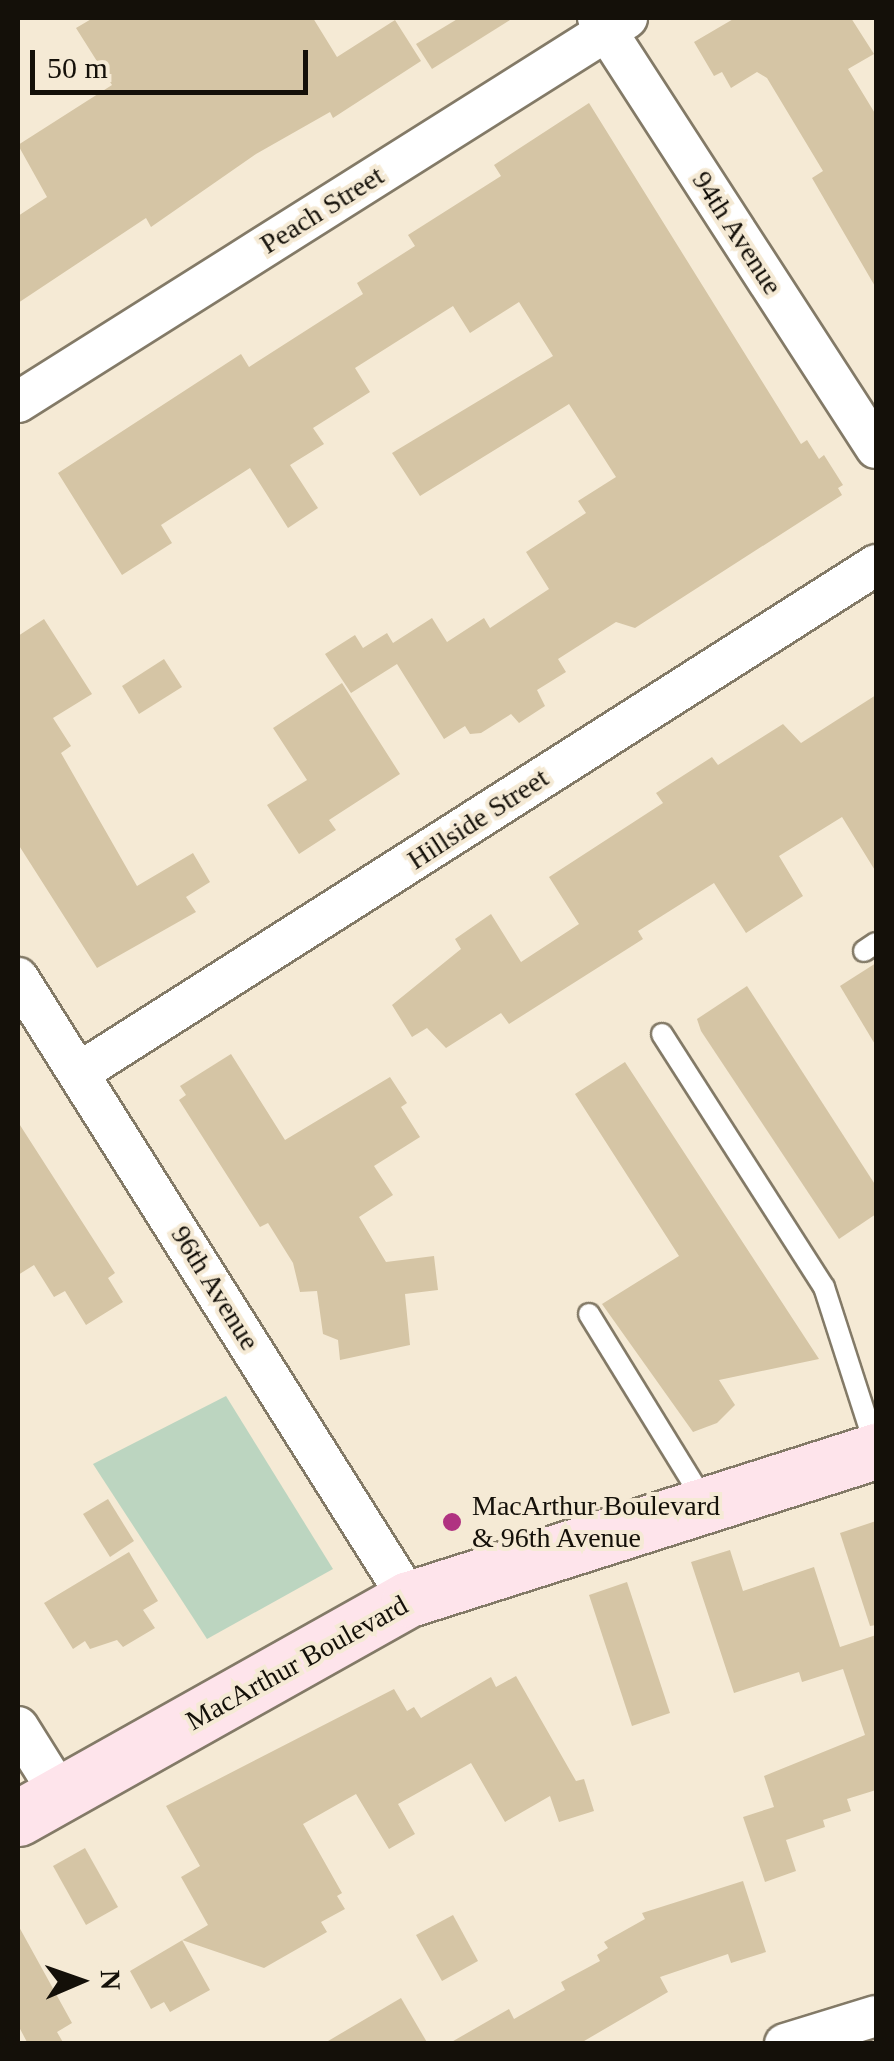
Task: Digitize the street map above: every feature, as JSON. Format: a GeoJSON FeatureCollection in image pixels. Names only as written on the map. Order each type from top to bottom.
{"type":"FeatureCollection","features":[{"type":"Feature","properties":{"kind":"main road","name":"MacArthur Boulevard"},"geometry":{"type":"LineString","coordinates":[[39,1806],[409,1599],[876,1450]]}},
{"type":"Feature","properties":{"kind":"street","name":"Peach Street"},"geometry":{"type":"LineString","coordinates":[[18,402],[610,22]]}},
{"type":"Feature","properties":{"kind":"street","name":"94th Avenue"},"geometry":{"type":"LineString","coordinates":[[610,22],[876,448]]}},
{"type":"Feature","properties":{"kind":"street","name":"Hillside Street"},"geometry":{"type":"LineString","coordinates":[[80,1072],[876,565]]}},
{"type":"Feature","properties":{"kind":"street","name":"96th Avenue"},"geometry":{"type":"LineString","coordinates":[[18,978],[409,1599]]}},
{"type":"Feature","properties":{"kind":"street"},"geometry":{"type":"LineString","coordinates":[[18,1727],[39,1806]]}},
{"type":"Feature","properties":{"kind":"street"},"geometry":{"type":"LineString","coordinates":[[785,2044],[876,2016]]}},
{"type":"Feature","properties":{"kind":"lane"},"geometry":{"type":"LineString","coordinates":[[662,1034],[824,1287],[876,1450]]}},
{"type":"Feature","properties":{"kind":"lane"},"geometry":{"type":"LineString","coordinates":[[589,1314],[707,1506]]}},
{"type":"Feature","properties":{"kind":"green space"},"geometry":{"type":"Polygon","coordinates":[[[226,1396],[333,1569],[207,1639],[93,1464],[226,1396]]]}},
{"type":"Feature","properties":{"kind":"building"},"geometry":{"type":"Polygon","coordinates":[[[93,18],[313,18],[337,57],[395,20],[421,61],[333,118],[330,112],[256,154],[151,227],[146,218],[18,303],[18,216],[47,197],[18,145],[112,85],[76,28],[93,18]]]}},
{"type":"Feature","properties":{"kind":"building"},"geometry":{"type":"Polygon","coordinates":[[[459,18],[513,18],[432,69],[416,44],[459,18]]]}},
{"type":"Feature","properties":{"kind":"building"},"geometry":{"type":"Polygon","coordinates":[[[735,18],[851,18],[874,54],[848,69],[876,115],[876,288],[812,178],[823,171],[767,78],[757,72],[731,88],[722,72],[714,76],[694,42],[735,18]]]}},
{"type":"Feature","properties":{"kind":"building"},"geometry":{"type":"Polygon","coordinates":[[[589,103],[801,444],[807,440],[819,459],[824,455],[843,485],[838,488],[842,495],[635,628],[616,622],[558,659],[566,672],[537,690],[545,706],[519,723],[511,714],[481,733],[470,734],[465,726],[444,739],[397,664],[351,693],[325,654],[355,635],[363,648],[387,633],[393,643],[432,618],[447,642],[484,618],[490,628],[549,589],[526,552],[586,513],[578,501],[616,477],[569,404],[420,496],[392,453],[553,356],[519,302],[470,333],[453,306],[355,368],[370,392],[313,428],[324,444],[290,465],[318,508],[288,528],[250,468],[161,525],[172,543],[122,575],[58,473],[241,354],[249,367],[363,294],[357,283],[415,246],[408,235],[501,176],[494,165],[589,103]]]}},
{"type":"Feature","properties":{"kind":"building"},"geometry":{"type":"Polygon","coordinates":[[[44,619],[92,694],[53,718],[71,746],[61,753],[137,886],[193,853],[210,882],[186,897],[196,912],[97,968],[18,844],[18,636],[44,619]]]}},
{"type":"Feature","properties":{"kind":"building"},"geometry":{"type":"Polygon","coordinates":[[[164,659],[182,687],[139,714],[122,686],[164,659]]]}},
{"type":"Feature","properties":{"kind":"building"},"geometry":{"type":"Polygon","coordinates":[[[342,683],[400,774],[329,820],[336,830],[299,854],[267,805],[307,780],[273,728],[342,683]]]}},
{"type":"Feature","properties":{"kind":"building"},"geometry":{"type":"Polygon","coordinates":[[[876,695],[876,872],[842,817],[779,856],[803,896],[746,933],[714,883],[638,931],[643,939],[509,1024],[501,1013],[446,1048],[427,1028],[412,1037],[392,1005],[461,949],[455,939],[491,914],[521,962],[579,924],[549,877],[663,803],[656,793],[712,757],[718,765],[783,724],[801,743],[876,695]]]}},
{"type":"Feature","properties":{"kind":"building"},"geometry":{"type":"Polygon","coordinates":[[[876,963],[876,1046],[840,986],[876,963]]]}},
{"type":"Feature","properties":{"kind":"building"},"geometry":{"type":"Polygon","coordinates":[[[747,986],[876,1186],[876,1214],[839,1239],[701,1031],[697,1019],[747,986]]]}},
{"type":"Feature","properties":{"kind":"building"},"geometry":{"type":"Polygon","coordinates":[[[231,1054],[285,1140],[390,1077],[407,1103],[401,1107],[420,1137],[374,1166],[393,1195],[359,1217],[386,1262],[434,1256],[438,1290],[405,1294],[410,1345],[340,1360],[338,1340],[323,1334],[317,1291],[300,1292],[293,1263],[268,1223],[260,1227],[179,1100],[186,1095],[180,1086],[231,1054]]]}},
{"type":"Feature","properties":{"kind":"building"},"geometry":{"type":"Polygon","coordinates":[[[625,1062],[819,1359],[719,1380],[735,1405],[717,1423],[693,1432],[602,1304],[679,1256],[575,1094],[625,1062]]]}},
{"type":"Feature","properties":{"kind":"building"},"geometry":{"type":"Polygon","coordinates":[[[18,1122],[115,1273],[108,1278],[123,1302],[86,1325],[65,1291],[54,1297],[34,1265],[18,1275],[18,1122]]]}},
{"type":"Feature","properties":{"kind":"building"},"geometry":{"type":"Polygon","coordinates":[[[108,1499],[134,1541],[110,1557],[83,1514],[108,1499]]]}},
{"type":"Feature","properties":{"kind":"building"},"geometry":{"type":"Polygon","coordinates":[[[876,1521],[876,1625],[870,1626],[840,1533],[876,1521]]]}},
{"type":"Feature","properties":{"kind":"building"},"geometry":{"type":"Polygon","coordinates":[[[730,1550],[743,1591],[814,1567],[840,1647],[876,1635],[876,1790],[847,1799],[851,1811],[823,1820],[825,1827],[786,1840],[796,1871],[765,1882],[743,1817],[774,1807],[764,1776],[865,1735],[843,1669],[802,1682],[799,1672],[734,1693],[691,1562],[730,1550]]]}},
{"type":"Feature","properties":{"kind":"building"},"geometry":{"type":"Polygon","coordinates":[[[129,1552],[158,1601],[143,1610],[155,1628],[123,1647],[117,1640],[90,1649],[85,1641],[73,1649],[44,1603],[129,1552]]]}},
{"type":"Feature","properties":{"kind":"building"},"geometry":{"type":"Polygon","coordinates":[[[627,1582],[670,1713],[632,1726],[589,1595],[627,1582]]]}},
{"type":"Feature","properties":{"kind":"building"},"geometry":{"type":"Polygon","coordinates":[[[516,1676],[576,1781],[584,1779],[594,1811],[559,1822],[550,1796],[505,1822],[471,1763],[398,1804],[415,1834],[389,1849],[356,1794],[303,1824],[342,1893],[337,1896],[345,1909],[321,1922],[327,1932],[264,1968],[182,1940],[208,1925],[181,1877],[200,1866],[166,1806],[394,1689],[407,1711],[414,1707],[421,1718],[491,1677],[496,1687],[516,1676]]]}},
{"type":"Feature","properties":{"kind":"building"},"geometry":{"type":"Polygon","coordinates":[[[85,1848],[118,1907],[86,1925],[53,1866],[85,1848]]]}},
{"type":"Feature","properties":{"kind":"building"},"geometry":{"type":"Polygon","coordinates":[[[743,1881],[766,1952],[731,1963],[728,1954],[660,1977],[668,1992],[579,2044],[448,2044],[509,2009],[514,2019],[565,1990],[561,1982],[600,1961],[597,1955],[608,1948],[604,1942],[645,1919],[642,1913],[743,1881]]]}},
{"type":"Feature","properties":{"kind":"building"},"geometry":{"type":"Polygon","coordinates":[[[453,1915],[478,1961],[442,1981],[416,1935],[453,1915]]]}},
{"type":"Feature","properties":{"kind":"building"},"geometry":{"type":"Polygon","coordinates":[[[18,1925],[72,2023],[57,2032],[64,2044],[28,2044],[18,2025],[18,1925]]]}},
{"type":"Feature","properties":{"kind":"building"},"geometry":{"type":"Polygon","coordinates":[[[182,1940],[210,1990],[170,2012],[164,2002],[151,2009],[130,1971],[182,1940]]]}},
{"type":"Feature","properties":{"kind":"building"},"geometry":{"type":"Polygon","coordinates":[[[401,1998],[428,2044],[323,2044],[401,1998]]]}},
{"type":"Feature","properties":{"kind":"place","name":"MacArthur Boulevard & 96th Avenue"},"geometry":{"type":"Point","coordinates":[452,1522]}}]}
